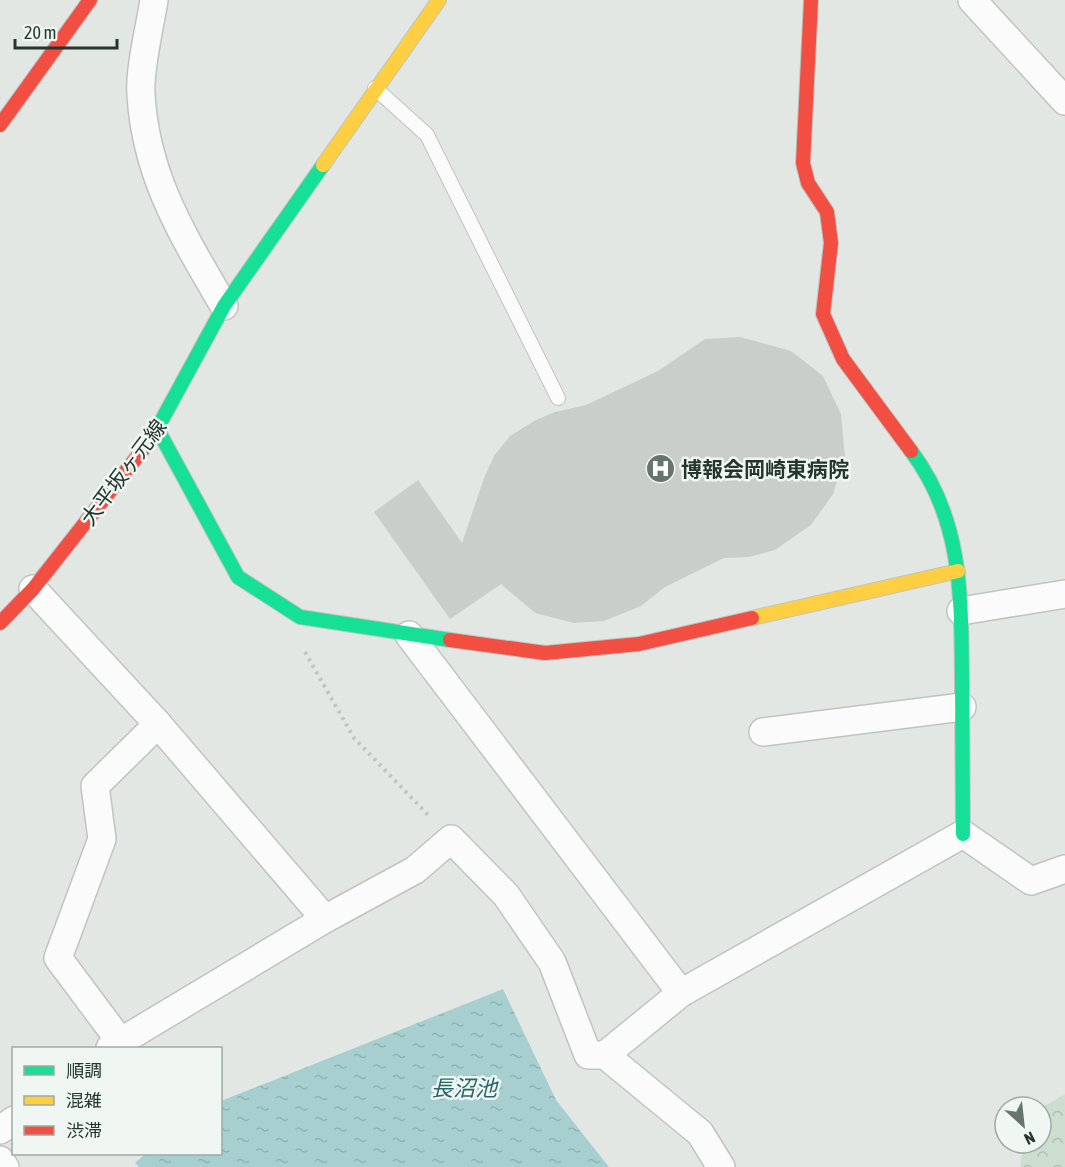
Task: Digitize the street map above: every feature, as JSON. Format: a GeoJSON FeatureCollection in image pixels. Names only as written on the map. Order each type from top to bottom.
{"type":"FeatureCollection","features":[{"type":"Feature","properties":{"kind":"street"},"geometry":{"type":"LineString","coordinates":[[0,125],[90,0]]}},
{"type":"Feature","properties":{"kind":"street"},"geometry":{"type":"LineString","coordinates":[[154,0],[141,93],[150,157],[173,218],[224,306]]}},
{"type":"Feature","properties":{"kind":"street","name":"大平坂ヶ元線"},"geometry":{"type":"LineString","coordinates":[[0,623],[33,589],[158,430],[224,306],[439,0]]}},
{"type":"Feature","properties":{"kind":"street"},"geometry":{"type":"LineString","coordinates":[[811,0],[803,163],[808,183],[827,212],[831,243],[823,315],[843,359],[922,465],[946,515],[957,557],[961,611],[963,834]]}},
{"type":"Feature","properties":{"kind":"street"},"geometry":{"type":"LineString","coordinates":[[972,0],[1065,101]]}},
{"type":"Feature","properties":{"kind":"street"},"geometry":{"type":"LineString","coordinates":[[158,430],[238,577],[300,616],[409,635],[545,654],[639,644],[958,571]]}},
{"type":"Feature","properties":{"kind":"street"},"geometry":{"type":"LineString","coordinates":[[33,589],[158,724],[326,919]]}},
{"type":"Feature","properties":{"kind":"street"},"geometry":{"type":"LineString","coordinates":[[961,611],[1065,594]]}},
{"type":"Feature","properties":{"kind":"street"},"geometry":{"type":"LineString","coordinates":[[409,635],[681,993]]}},
{"type":"Feature","properties":{"kind":"street"},"geometry":{"type":"LineString","coordinates":[[763,732],[962,707]]}},
{"type":"Feature","properties":{"kind":"street"},"geometry":{"type":"LineString","coordinates":[[158,724],[95,786],[102,839],[58,958],[115,1045],[326,919],[415,870],[451,839],[506,894],[552,963],[588,1055],[605,1055],[681,993],[963,834]]}},
{"type":"Feature","properties":{"kind":"street"},"geometry":{"type":"LineString","coordinates":[[963,834],[1031,881],[1065,869]]}},
{"type":"Feature","properties":{"kind":"street"},"geometry":{"type":"LineString","coordinates":[[605,1055],[700,1133],[721,1167]]}},
{"type":"Feature","properties":{"kind":"street"},"geometry":{"type":"LineString","coordinates":[[0,1160],[5,1167]]}},
{"type":"Feature","properties":{"kind":"lane"},"geometry":{"type":"LineString","coordinates":[[375,88],[427,135],[558,398]]}},
{"type":"Feature","properties":{"kind":"path"},"geometry":{"type":"LineString","coordinates":[[300,616],[303,648],[354,738],[451,839]]}},
{"type":"Feature","properties":{"kind":"green space"},"geometry":{"type":"Polygon","coordinates":[[[1065,1094],[1065,1167],[1020,1167],[1022,1155],[1053,1155],[1053,1101],[1065,1094]]]}},
{"type":"Feature","properties":{"kind":"water","name":"長沼池"},"geometry":{"type":"Polygon","coordinates":[[[503,989],[556,1100],[609,1167],[139,1167],[135,1163],[144,1155],[222,1155],[222,1101],[503,989]]]}},
{"type":"Feature","properties":{"kind":"building"},"geometry":{"type":"Polygon","coordinates":[[[740,337],[791,351],[823,376],[841,414],[845,457],[833,494],[811,525],[775,550],[749,557],[724,558],[665,587],[641,606],[604,621],[574,623],[535,613],[501,584],[450,619],[374,512],[418,480],[462,543],[484,478],[494,456],[510,436],[536,420],[555,412],[586,405],[658,371],[705,339],[740,337]]]}},
{"type":"Feature","properties":{"kind":"traffic: fast"},"geometry":{"type":"LineString","coordinates":[[152,438],[224,306],[323,165]]}},
{"type":"Feature","properties":{"kind":"traffic: fast"},"geometry":{"type":"LineString","coordinates":[[158,430],[238,577],[300,617],[450,640]]}},
{"type":"Feature","properties":{"kind":"traffic: fast"},"geometry":{"type":"LineString","coordinates":[[911,451],[941,505],[956,562],[961,622],[963,834]]}},
{"type":"Feature","properties":{"kind":"traffic: slow"},"geometry":{"type":"LineString","coordinates":[[323,165],[439,0]]}},
{"type":"Feature","properties":{"kind":"traffic: slow"},"geometry":{"type":"LineString","coordinates":[[752,618],[958,571]]}},
{"type":"Feature","properties":{"kind":"traffic: jam"},"geometry":{"type":"LineString","coordinates":[[0,125],[90,0]]}},
{"type":"Feature","properties":{"kind":"traffic: jam"},"geometry":{"type":"LineString","coordinates":[[811,0],[803,163],[808,183],[827,212],[831,243],[823,314],[843,359],[911,451]]}},
{"type":"Feature","properties":{"kind":"traffic: jam"},"geometry":{"type":"LineString","coordinates":[[0,623],[33,589],[152,438]]}},
{"type":"Feature","properties":{"kind":"traffic: jam"},"geometry":{"type":"LineString","coordinates":[[450,640],[545,653],[639,644],[752,618]]}},
{"type":"Feature","properties":{"kind":"place","name":"博報会岡崎東病院"},"geometry":{"type":"Point","coordinates":[660,469]}}]}
